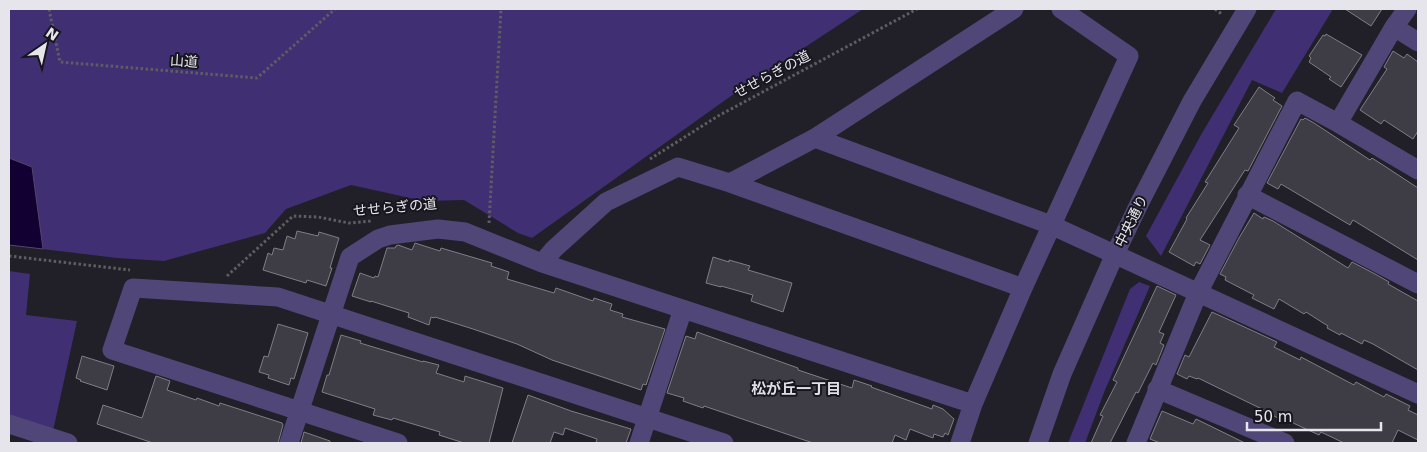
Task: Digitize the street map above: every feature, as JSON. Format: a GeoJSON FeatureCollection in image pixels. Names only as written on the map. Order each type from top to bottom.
{"type":"FeatureCollection","features":[{"type":"Feature","properties":{"kind":"street"},"geometry":{"type":"LineString","coordinates":[[730,183],[814,138],[1014,9]]}},
{"type":"Feature","properties":{"kind":"street"},"geometry":{"type":"LineString","coordinates":[[960,443],[973,404],[1023,288],[1130,56],[1061,9]]}},
{"type":"Feature","properties":{"kind":"street","name":"中央通り"},"geometry":{"type":"LineString","coordinates":[[1038,443],[1062,374],[1140,202],[1192,102],[1247,9]]}},
{"type":"Feature","properties":{"kind":"street"},"geometry":{"type":"LineString","coordinates":[[1338,122],[1394,27],[1407,9]]}},
{"type":"Feature","properties":{"kind":"street"},"geometry":{"type":"LineString","coordinates":[[1394,27],[1418,42]]}},
{"type":"Feature","properties":{"kind":"street"},"geometry":{"type":"LineString","coordinates":[[1136,443],[1198,293],[1297,101],[1338,122],[1418,170]]}},
{"type":"Feature","properties":{"kind":"street"},"geometry":{"type":"LineString","coordinates":[[814,138],[1051,225],[1418,394]]}},
{"type":"Feature","properties":{"kind":"street"},"geometry":{"type":"LineString","coordinates":[[542,263],[554,249],[606,202],[678,167],[730,183],[1023,288]]}},
{"type":"Feature","properties":{"kind":"street"},"geometry":{"type":"LineString","coordinates":[[1247,195],[1418,284]]}},
{"type":"Feature","properties":{"kind":"street"},"geometry":{"type":"LineString","coordinates":[[289,443],[350,257],[378,239],[390,235],[438,228],[465,232],[542,263],[973,404]]}},
{"type":"Feature","properties":{"kind":"street"},"geometry":{"type":"LineString","coordinates":[[398,443],[112,350],[133,288],[278,297],[724,443]]}},
{"type":"Feature","properties":{"kind":"street"},"geometry":{"type":"LineString","coordinates":[[640,443],[684,310]]}},
{"type":"Feature","properties":{"kind":"street"},"geometry":{"type":"LineString","coordinates":[[1157,389],[1285,443]]}},
{"type":"Feature","properties":{"kind":"street"},"geometry":{"type":"LineString","coordinates":[[9,424],[68,443]]}},
{"type":"Feature","properties":{"kind":"path","name":"山道"},"geometry":{"type":"LineString","coordinates":[[49,9],[60,62],[257,78],[335,9]]}},
{"type":"Feature","properties":{"kind":"path"},"geometry":{"type":"LineString","coordinates":[[481,223],[489,226],[501,9]]}},
{"type":"Feature","properties":{"kind":"path","name":"せせらぎの道"},"geometry":{"type":"LineString","coordinates":[[644,162],[718,116],[917,9]]}},
{"type":"Feature","properties":{"kind":"path"},"geometry":{"type":"LineString","coordinates":[[1215,9],[1223,15]]}},
{"type":"Feature","properties":{"kind":"path","name":"せせらぎの道"},"geometry":{"type":"LineString","coordinates":[[223,279],[293,216],[318,217],[349,224],[376,221]]}},
{"type":"Feature","properties":{"kind":"path"},"geometry":{"type":"LineString","coordinates":[[9,256],[130,270]]}},
{"type":"Feature","properties":{"kind":"shaded area"},"geometry":{"type":"Polygon","coordinates":[[[9,9],[863,9],[731,96],[532,238],[518,233],[464,200],[424,201],[351,185],[286,209],[265,233],[164,261],[117,258],[9,245],[9,9]]]}},
{"type":"Feature","properties":{"kind":"shaded area"},"geometry":{"type":"Polygon","coordinates":[[[1276,9],[1333,9],[1282,93],[1252,80],[1161,256],[1146,236],[1202,133],[1276,9]]]}},
{"type":"Feature","properties":{"kind":"shaded area"},"geometry":{"type":"Polygon","coordinates":[[[9,158],[32,167],[43,249],[9,245],[9,158]]]}},
{"type":"Feature","properties":{"kind":"shaded area"},"geometry":{"type":"Polygon","coordinates":[[[9,271],[30,274],[26,315],[77,321],[53,431],[9,420],[9,271]]]}},
{"type":"Feature","properties":{"kind":"shaded area"},"geometry":{"type":"Polygon","coordinates":[[[1139,282],[1150,286],[1105,390],[1085,443],[1068,443],[1130,289],[1139,282]]]}},
{"type":"Feature","properties":{"kind":"building"},"geometry":{"type":"Polygon","coordinates":[[[1345,9],[1382,9],[1371,26],[1345,9]]]}},
{"type":"Feature","properties":{"kind":"building"},"geometry":{"type":"Polygon","coordinates":[[[1326,34],[1362,55],[1341,87],[1329,79],[1331,77],[1309,62],[1311,58],[1309,56],[1323,35],[1325,36],[1326,34]]]}},
{"type":"Feature","properties":{"kind":"building"},"geometry":{"type":"Polygon","coordinates":[[[1393,51],[1404,58],[1407,54],[1418,62],[1418,131],[1413,139],[1384,120],[1381,124],[1360,110],[1387,69],[1384,67],[1393,51]]]}},
{"type":"Feature","properties":{"kind":"building"},"geometry":{"type":"Polygon","coordinates":[[[1259,87],[1275,98],[1273,100],[1282,106],[1248,171],[1245,170],[1200,240],[1210,245],[1200,264],[1196,262],[1194,266],[1169,252],[1186,218],[1208,183],[1205,182],[1239,128],[1234,125],[1259,87]]]}},
{"type":"Feature","properties":{"kind":"building"},"geometry":{"type":"Polygon","coordinates":[[[1305,118],[1418,188],[1418,260],[1353,220],[1350,225],[1281,184],[1278,189],[1267,183],[1301,119],[1305,118]]]}},
{"type":"Feature","properties":{"kind":"building"},"geometry":{"type":"Polygon","coordinates":[[[1254,213],[1263,219],[1264,217],[1273,221],[1348,268],[1352,262],[1389,282],[1388,284],[1418,301],[1418,370],[1373,344],[1364,340],[1362,344],[1341,333],[1340,335],[1306,312],[1304,314],[1279,299],[1274,309],[1252,298],[1254,295],[1225,280],[1226,277],[1220,274],[1254,213]]]}},
{"type":"Feature","properties":{"kind":"building"},"geometry":{"type":"Polygon","coordinates":[[[297,231],[318,236],[319,232],[339,238],[326,286],[307,280],[306,283],[263,270],[268,253],[272,255],[274,248],[283,250],[287,236],[295,239],[297,231]]]}},
{"type":"Feature","properties":{"kind":"building"},"geometry":{"type":"Polygon","coordinates":[[[415,243],[440,251],[441,248],[492,263],[491,266],[509,272],[507,279],[554,293],[556,288],[593,301],[594,298],[612,304],[610,310],[623,314],[622,317],[665,329],[646,385],[643,384],[641,390],[552,360],[517,344],[473,329],[435,317],[431,317],[429,325],[408,317],[409,313],[352,296],[360,273],[374,278],[375,276],[378,277],[387,248],[395,248],[398,245],[412,250],[415,243]]]}},
{"type":"Feature","properties":{"kind":"building"},"geometry":{"type":"Polygon","coordinates":[[[713,257],[750,266],[748,270],[792,283],[783,312],[751,301],[753,295],[706,283],[713,257]]]}},
{"type":"Feature","properties":{"kind":"building"},"geometry":{"type":"Polygon","coordinates":[[[1157,286],[1176,295],[1159,332],[1164,334],[1160,343],[1164,345],[1156,365],[1153,363],[1110,443],[1091,443],[1103,416],[1100,415],[1117,382],[1113,380],[1157,286]]]}},
{"type":"Feature","properties":{"kind":"building"},"geometry":{"type":"Polygon","coordinates":[[[1212,312],[1277,342],[1274,347],[1300,360],[1301,357],[1354,385],[1356,382],[1384,397],[1386,394],[1410,406],[1408,410],[1418,415],[1418,440],[1398,430],[1392,443],[1344,443],[1321,432],[1319,435],[1291,422],[1290,424],[1198,378],[1189,376],[1187,379],[1177,374],[1185,355],[1189,357],[1212,312]]]}},
{"type":"Feature","properties":{"kind":"building"},"geometry":{"type":"Polygon","coordinates":[[[278,324],[308,333],[294,379],[291,378],[289,385],[268,378],[269,375],[259,372],[264,356],[268,357],[278,324]]]}},
{"type":"Feature","properties":{"kind":"building"},"geometry":{"type":"Polygon","coordinates":[[[697,332],[852,388],[854,380],[932,409],[933,405],[943,409],[954,419],[948,435],[945,433],[943,437],[934,434],[933,438],[910,429],[906,440],[895,435],[892,443],[813,443],[704,406],[703,408],[683,401],[684,398],[667,393],[686,336],[695,339],[697,332]]]}},
{"type":"Feature","properties":{"kind":"building"},"geometry":{"type":"Polygon","coordinates":[[[341,335],[361,341],[360,343],[439,365],[436,373],[464,382],[465,376],[503,388],[489,443],[464,443],[439,435],[440,432],[393,418],[392,420],[373,415],[375,409],[322,392],[341,335]]]}},
{"type":"Feature","properties":{"kind":"building"},"geometry":{"type":"Polygon","coordinates":[[[82,356],[114,366],[107,390],[76,378],[82,356]]]}},
{"type":"Feature","properties":{"kind":"building"},"geometry":{"type":"Polygon","coordinates":[[[156,376],[170,381],[167,390],[219,406],[220,403],[282,423],[278,443],[153,443],[97,424],[103,405],[142,418],[156,376]]]}},
{"type":"Feature","properties":{"kind":"building"},"geometry":{"type":"Polygon","coordinates":[[[528,395],[571,411],[631,429],[626,443],[596,443],[597,439],[565,428],[563,435],[554,432],[550,443],[512,443],[528,395]]]}},
{"type":"Feature","properties":{"kind":"building"},"geometry":{"type":"Polygon","coordinates":[[[1162,411],[1193,424],[1196,419],[1245,443],[1160,443],[1150,439],[1162,411]]]}},
{"type":"Feature","properties":{"kind":"building"},"geometry":{"type":"Polygon","coordinates":[[[304,432],[330,441],[330,443],[301,443],[304,432]]]}},
{"type":"Feature","properties":{"kind":"district","name":"松が丘一丁目"},"geometry":{"type":"Point","coordinates":[796,389]}}]}
